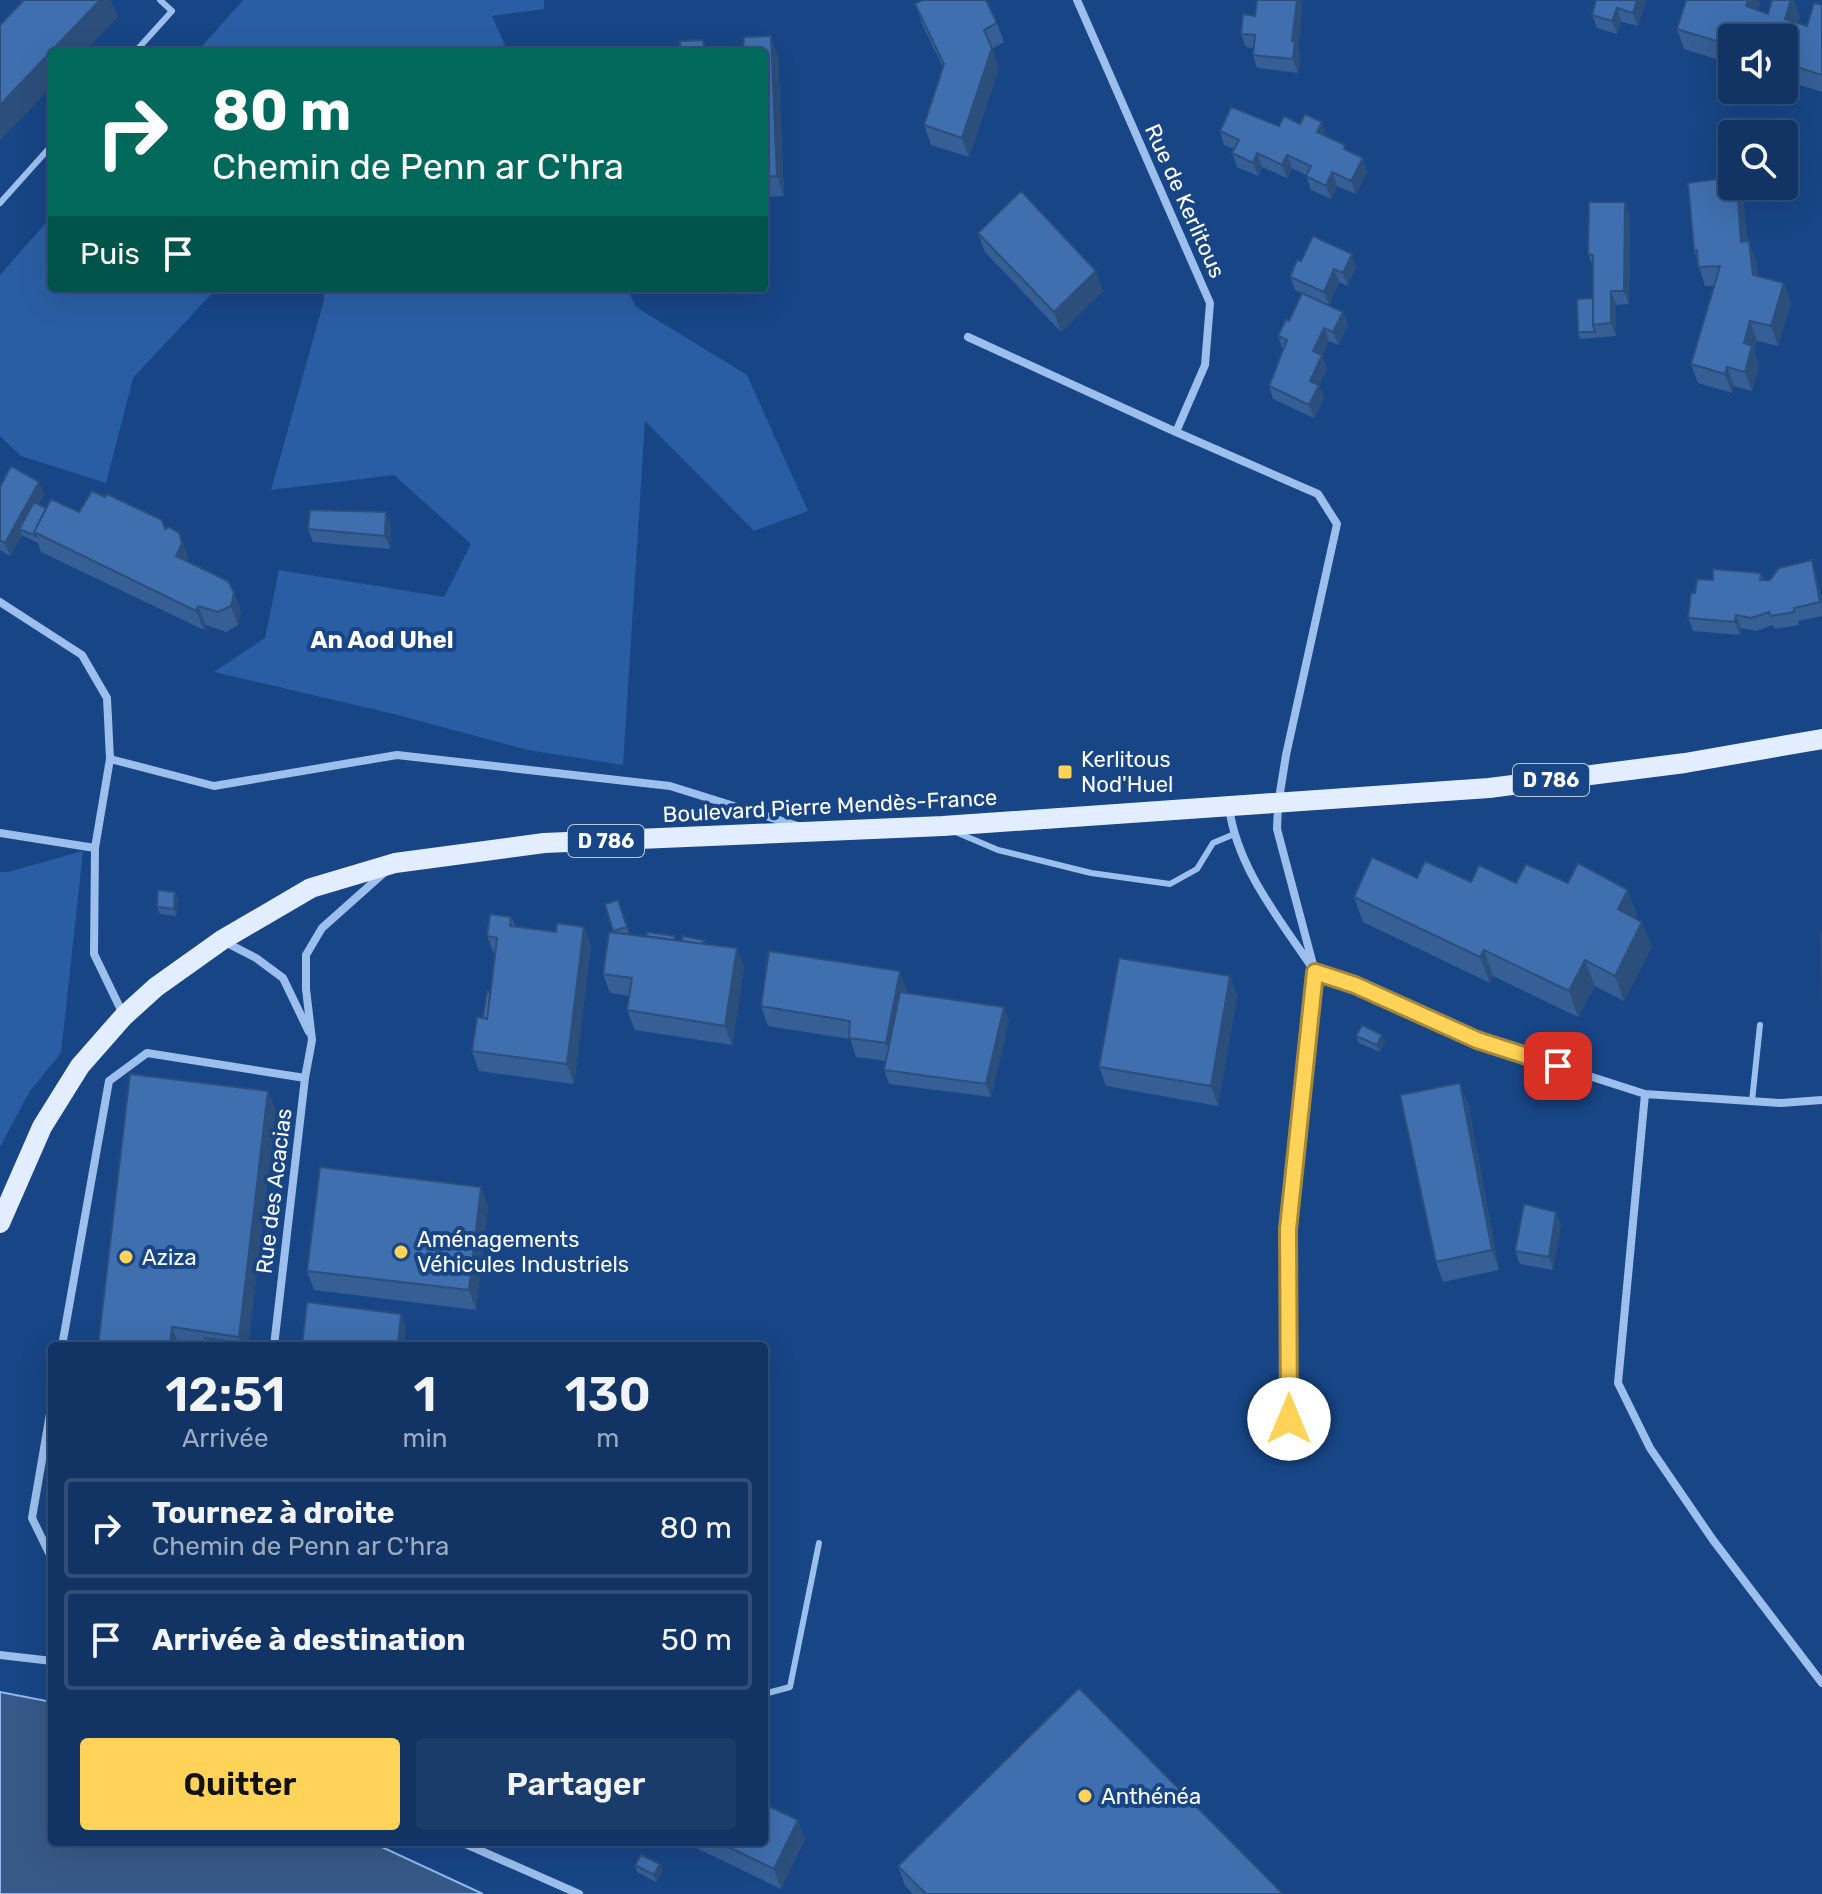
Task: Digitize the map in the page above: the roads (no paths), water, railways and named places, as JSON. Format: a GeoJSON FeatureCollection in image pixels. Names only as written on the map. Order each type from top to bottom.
{"type":"FeatureCollection","features":[{"type":"Feature","properties":{"kind":"main road","name":"Boulevard Pierre Mendès-France"},"geometry":{"type":"LineString","coordinates":[[0,1223],[42,1127],[80,1066],[124,1016],[156,987],[222,940],[311,888],[395,863],[544,843],[943,826],[1489,788],[1685,763],[1822,739]]}},
{"type":"Feature","properties":{"kind":"street","name":"Rue de Kerlitous"},"geometry":{"type":"LineString","coordinates":[[1077,0],[1210,303],[1205,365],[1176,432]]}},
{"type":"Feature","properties":{"kind":"street"},"geometry":{"type":"LineString","coordinates":[[968,337],[1318,494],[1337,524],[1286,755],[1278,805],[1277,829],[1315,972],[1288,1229],[1289,1419]]}},
{"type":"Feature","properties":{"kind":"street"},"geometry":{"type":"LineString","coordinates":[[0,602],[82,655],[107,698],[110,759],[95,848],[94,954],[124,1016]]}},
{"type":"Feature","properties":{"kind":"street"},"geometry":{"type":"LineString","coordinates":[[110,759],[214,786],[397,755],[670,786],[818,832]]}},
{"type":"Feature","properties":{"kind":"street"},"geometry":{"type":"LineString","coordinates":[[1228,807],[1232,835],[1257,885],[1315,972],[1355,985],[1477,1040],[1645,1094],[1781,1103],[1822,1100]]}},
{"type":"Feature","properties":{"kind":"street"},"geometry":{"type":"LineString","coordinates":[[0,833],[95,848]]}},
{"type":"Feature","properties":{"kind":"street","name":"Rue des Acacias"},"geometry":{"type":"LineString","coordinates":[[274,1342],[312,1040],[306,955],[322,928],[395,863]]}},
{"type":"Feature","properties":{"kind":"street"},"geometry":{"type":"LineString","coordinates":[[222,940],[256,958],[283,978],[312,1040]]}},
{"type":"Feature","properties":{"kind":"street"},"geometry":{"type":"LineString","coordinates":[[63,1342],[109,1081],[147,1053],[305,1078]]}},
{"type":"Feature","properties":{"kind":"street"},"geometry":{"type":"LineString","coordinates":[[1645,1094],[1618,1383],[1650,1448],[1713,1540],[1822,1683]]}},
{"type":"Feature","properties":{"kind":"street"},"geometry":{"type":"LineString","coordinates":[[48,1425],[32,1518],[48,1551]]}},
{"type":"Feature","properties":{"kind":"street"},"geometry":{"type":"LineString","coordinates":[[0,1655],[48,1658]]}},
{"type":"Feature","properties":{"kind":"street"},"geometry":{"type":"LineString","coordinates":[[470,1846],[579,1894]]}},
{"type":"Feature","properties":{"kind":"lane"},"geometry":{"type":"LineString","coordinates":[[139,48],[172,11],[160,0]]}},
{"type":"Feature","properties":{"kind":"lane"},"geometry":{"type":"LineString","coordinates":[[0,203],[48,149]]}},
{"type":"Feature","properties":{"kind":"lane"},"geometry":{"type":"LineString","coordinates":[[943,826],[998,850],[1091,873],[1170,884],[1197,869],[1213,843],[1232,835]]}},
{"type":"Feature","properties":{"kind":"lane"},"geometry":{"type":"LineString","coordinates":[[1752,1101],[1760,1025]]}},
{"type":"Feature","properties":{"kind":"lane"},"geometry":{"type":"LineString","coordinates":[[768,1693],[790,1687],[819,1543]]}},
{"type":"Feature","properties":{"kind":"place","name":"Kerlitous Nod'Huel"},"geometry":{"type":"Point","coordinates":[1065,772]}},
{"type":"Feature","properties":{"kind":"place","name":"Aménagements Véhicules Industriels"},"geometry":{"type":"Point","coordinates":[401,1252]}},
{"type":"Feature","properties":{"kind":"place","name":"Aziza"},"geometry":{"type":"Point","coordinates":[126,1257]}},
{"type":"Feature","properties":{"kind":"place","name":"Anthénéa"},"geometry":{"type":"Point","coordinates":[1085,1796]}},
{"type":"Feature","properties":{"kind":"district","name":"An Aod Uhel"},"geometry":{"type":"Point","coordinates":[382,640]}}]}
